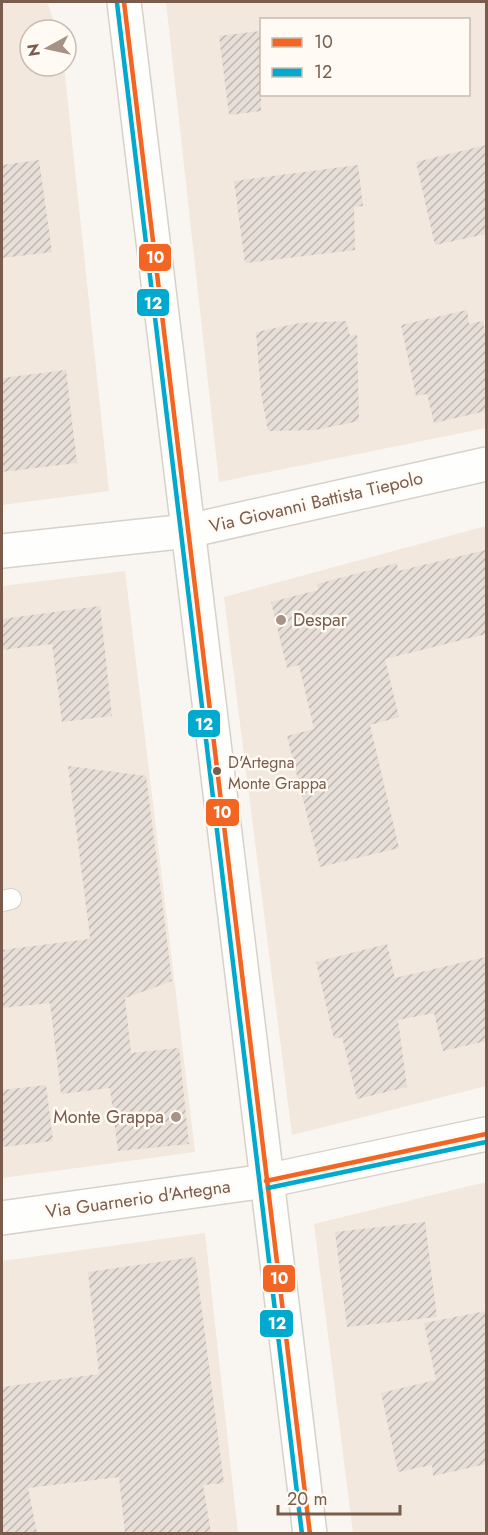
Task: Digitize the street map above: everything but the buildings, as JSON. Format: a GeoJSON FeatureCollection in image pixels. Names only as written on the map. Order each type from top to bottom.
{"type":"FeatureCollection","features":[{"type":"Feature","properties":{"kind":"street"},"geometry":{"type":"LineString","coordinates":[[124,2],[310,1533]]}},
{"type":"Feature","properties":{"kind":"street","name":"Via Giovanni Battista Tiepolo"},"geometry":{"type":"LineString","coordinates":[[2,551],[188,531],[486,464]]}},
{"type":"Feature","properties":{"kind":"street","name":"Via Guarnerio d'Artegna"},"geometry":{"type":"LineString","coordinates":[[2,1218],[266,1181],[486,1134]]}},
{"type":"Feature","properties":{"kind":"shaded area"},"geometry":{"type":"Polygon","coordinates":[[[2,2],[47,2],[53,18],[18,18],[18,78],[65,78],[109,491],[2,505],[2,2]]]}},
{"type":"Feature","properties":{"kind":"shaded area"},"geometry":{"type":"Polygon","coordinates":[[[166,2],[486,2],[486,428],[219,482],[166,2]]]}},
{"type":"Feature","properties":{"kind":"shaded area"},"geometry":{"type":"Polygon","coordinates":[[[486,526],[486,1086],[292,1135],[224,597],[486,526]]]}},
{"type":"Feature","properties":{"kind":"shaded area"},"geometry":{"type":"Polygon","coordinates":[[[125,571],[195,1152],[2,1178],[2,586],[125,571]]]}},
{"type":"Feature","properties":{"kind":"shaded area"},"geometry":{"type":"Polygon","coordinates":[[[486,1182],[486,1533],[353,1533],[314,1224],[486,1182]]]}},
{"type":"Feature","properties":{"kind":"shaded area"},"geometry":{"type":"Polygon","coordinates":[[[205,1233],[238,1533],[2,1533],[2,1261],[205,1233]]]}},
{"type":"Feature","properties":{"kind":"transit line","name":"10"},"geometry":{"type":"LineString","coordinates":[[124,2],[310,1534]]}},
{"type":"Feature","properties":{"kind":"transit line","name":"12"},"geometry":{"type":"LineString","coordinates":[[117,3],[302,1534]]}},
{"type":"Feature","properties":{"kind":"transit line","name":"10"},"geometry":{"type":"LineString","coordinates":[[266,1181],[486,1134]]}},
{"type":"Feature","properties":{"kind":"transit line","name":"12"},"geometry":{"type":"LineString","coordinates":[[268,1188],[486,1142]]}},
{"type":"Feature","properties":{"kind":"place","name":"Despar"},"geometry":{"type":"Point","coordinates":[281,620]}},
{"type":"Feature","properties":{"kind":"place","name":"D'Artegna Monte Grappa"},"geometry":{"type":"Point","coordinates":[217,771]}},
{"type":"Feature","properties":{"kind":"place","name":"Monte Grappa"},"geometry":{"type":"Point","coordinates":[176,1117]}}]}
